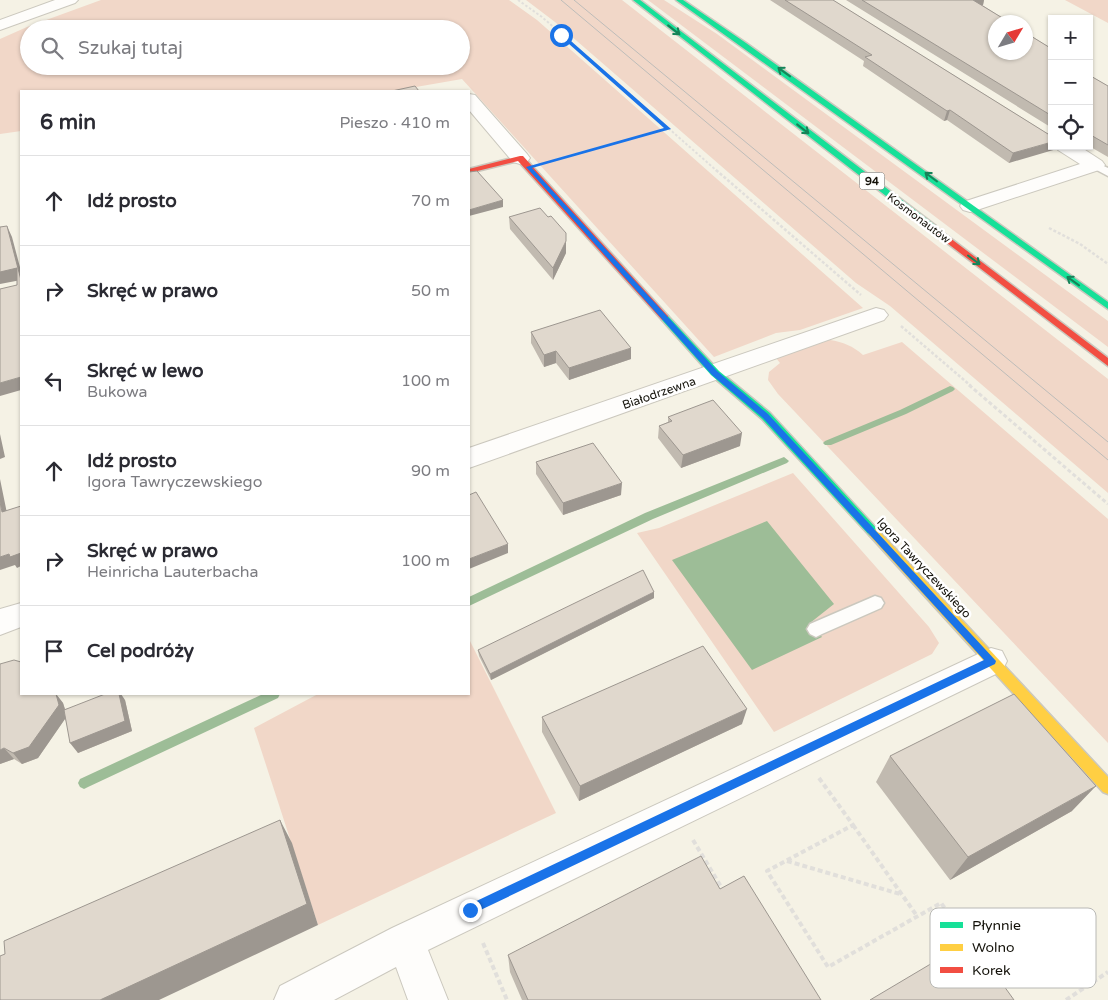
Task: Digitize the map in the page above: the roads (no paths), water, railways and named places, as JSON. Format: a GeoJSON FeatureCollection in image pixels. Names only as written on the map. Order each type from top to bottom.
{"type":"FeatureCollection","features":[{"type":"Feature","properties":{"kind":"main road","name":"Kosmonautów"},"geometry":{"type":"LineString","coordinates":[[636,0],[1108,362]]}},
{"type":"Feature","properties":{"kind":"main road"},"geometry":{"type":"LineString","coordinates":[[679,0],[744,44],[1108,306]]}},
{"type":"Feature","properties":{"kind":"main road"},"geometry":{"type":"LineString","coordinates":[[470,171],[524,162]]}},
{"type":"Feature","properties":{"kind":"main road","name":"Igora Tawryczewskiego"},"geometry":{"type":"LineString","coordinates":[[524,162],[715,373],[766,416],[1108,788]]}},
{"type":"Feature","properties":{"kind":"street"},"geometry":{"type":"LineString","coordinates":[[0,25],[70,0]]}},
{"type":"Feature","properties":{"kind":"street"},"geometry":{"type":"LineString","coordinates":[[470,100],[524,162]]}},
{"type":"Feature","properties":{"kind":"street"},"geometry":{"type":"LineString","coordinates":[[1071,150],[1101,169]]}},
{"type":"Feature","properties":{"kind":"street"},"geometry":{"type":"LineString","coordinates":[[970,206],[1101,169]]}},
{"type":"Feature","properties":{"kind":"street","name":"Białodrzewna"},"geometry":{"type":"LineString","coordinates":[[470,458],[715,373],[885,318]]}},
{"type":"Feature","properties":{"kind":"street"},"geometry":{"type":"LineString","coordinates":[[0,622],[20,615]]}},
{"type":"Feature","properties":{"kind":"street"},"geometry":{"type":"LineString","coordinates":[[294,1000],[405,940],[991,661]]}},
{"type":"Feature","properties":{"kind":"street"},"geometry":{"type":"LineString","coordinates":[[405,940],[428,1000]]}},
{"type":"Feature","properties":{"kind":"lane"},"geometry":{"type":"LineString","coordinates":[[816,629],[875,603]]}},
{"type":"Feature","properties":{"kind":"waterway"},"geometry":{"type":"LineString","coordinates":[[828,443],[903,412],[950,389]]}},
{"type":"Feature","properties":{"kind":"waterway"},"geometry":{"type":"LineString","coordinates":[[470,602],[649,516],[784,461]]}},
{"type":"Feature","properties":{"kind":"waterway"},"geometry":{"type":"LineString","coordinates":[[84,783],[272,695]]}},
{"type":"Feature","properties":{"kind":"tram line"},"geometry":{"type":"LineString","coordinates":[[561,0],[1108,460]]}},
{"type":"Feature","properties":{"kind":"tram line"},"geometry":{"type":"LineString","coordinates":[[574,0],[1108,442]]}}]}
